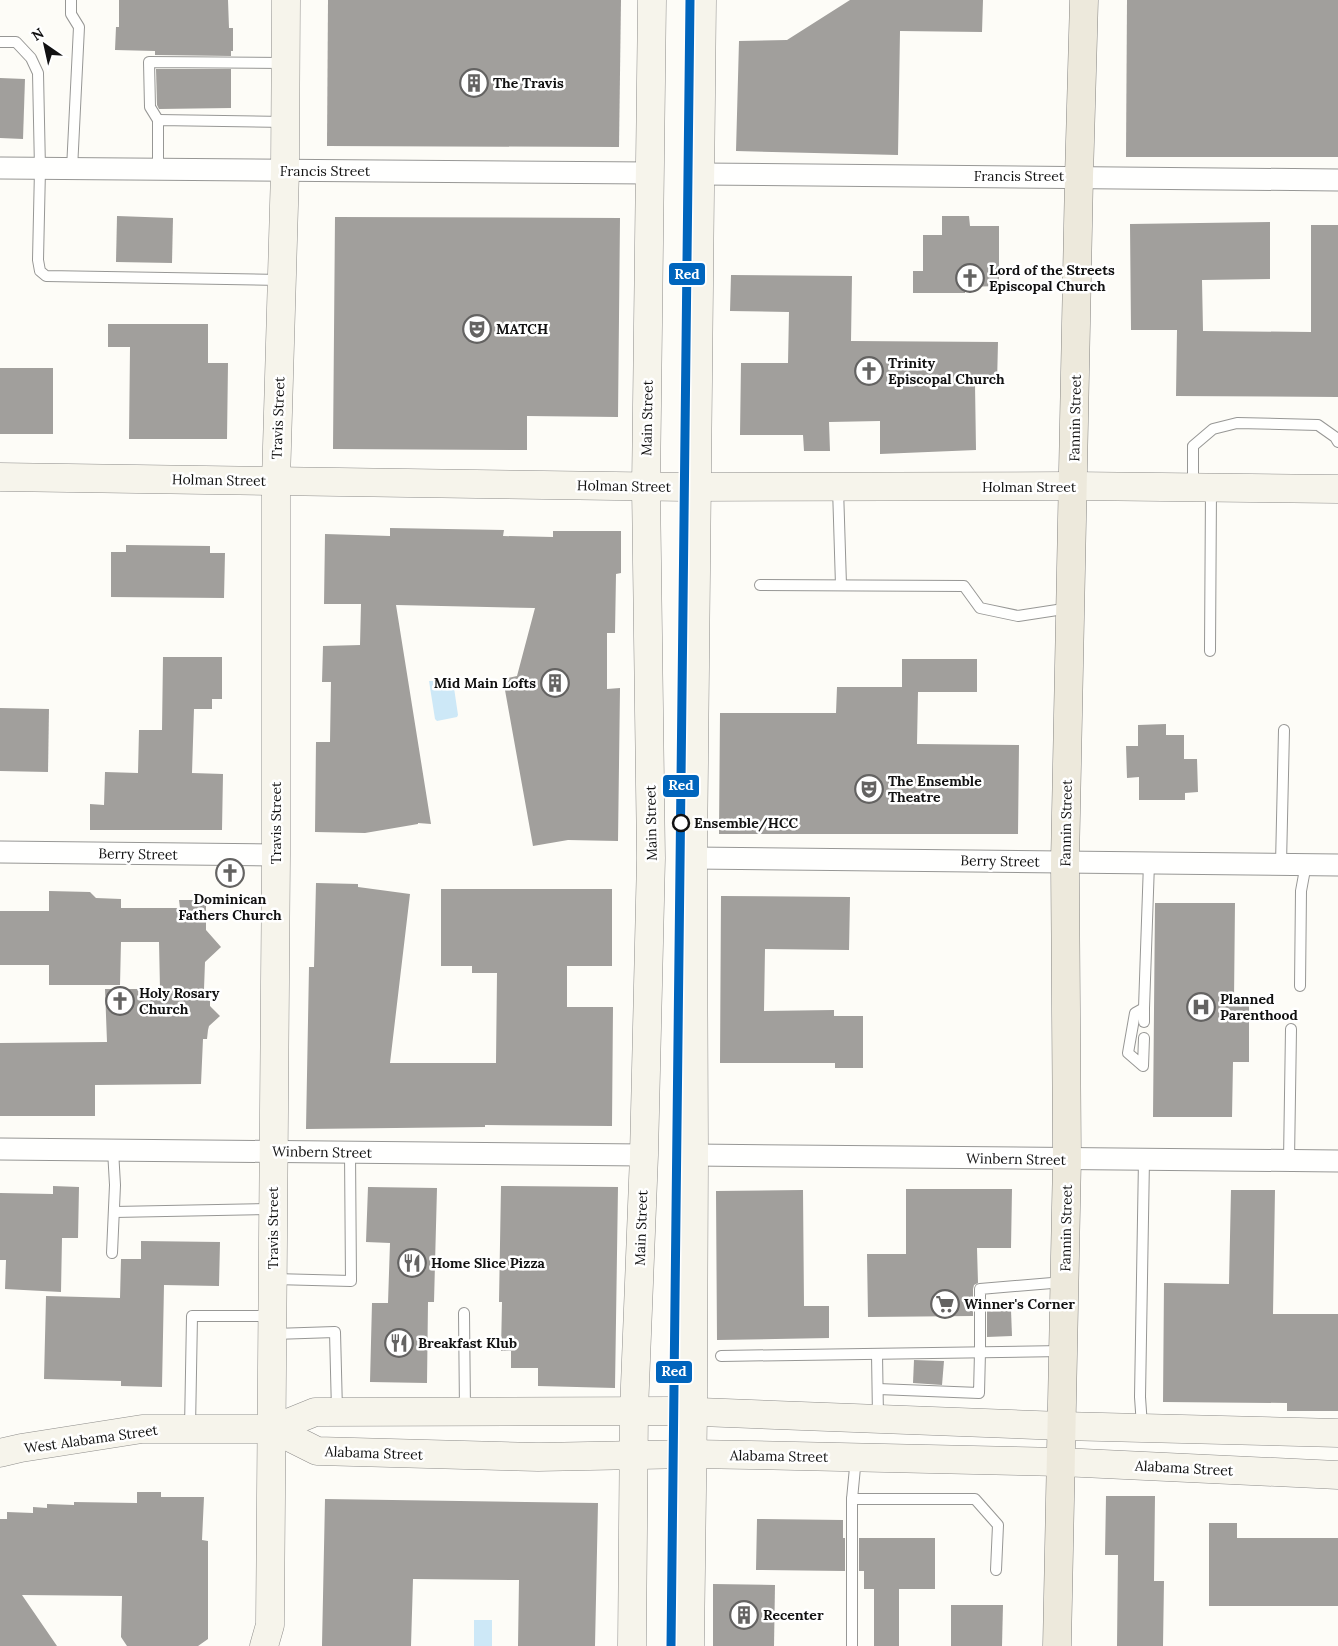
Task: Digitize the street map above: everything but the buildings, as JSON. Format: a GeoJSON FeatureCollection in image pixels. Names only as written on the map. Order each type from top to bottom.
{"type":"FeatureCollection","features":[{"type":"Feature","properties":{"kind":"main road","name":"Travis Street"},"geometry":{"type":"LineString","coordinates":[[265,1639],[273,1429],[276,481],[285,171],[286,0]]}},
{"type":"Feature","properties":{"kind":"main road","name":"Main Street"},"geometry":{"type":"LineString","coordinates":[[632,1646],[634,1411],[644,1155],[651,858],[646,486],[652,0]]}},
{"type":"Feature","properties":{"kind":"main road"},"geometry":{"type":"LineString","coordinates":[[690,1646],[694,1155],[693,858],[702,0]]}},
{"type":"Feature","properties":{"kind":"main road","name":"Fannin Street"},"geometry":{"type":"LineString","coordinates":[[1057,1646],[1067,1159],[1065,862],[1084,0]]}},
{"type":"Feature","properties":{"kind":"main road","name":"Holman Street"},"geometry":{"type":"LineString","coordinates":[[0,477],[696,487],[1074,486],[1338,489]]}},
{"type":"Feature","properties":{"kind":"main road"},"geometry":{"type":"LineString","coordinates":[[273,1429],[315,1412],[634,1411],[878,1418],[1062,1426],[1338,1433]]}},
{"type":"Feature","properties":{"kind":"main road","name":"West Alabama Street"},"geometry":{"type":"LineString","coordinates":[[0,1453],[142,1429],[273,1429]]}},
{"type":"Feature","properties":{"kind":"main road","name":"Alabama Street"},"geometry":{"type":"LineString","coordinates":[[273,1429],[317,1451],[538,1457],[691,1454],[1061,1462],[1338,1475]]}},
{"type":"Feature","properties":{"kind":"street","name":"Francis Street"},"geometry":{"type":"LineString","coordinates":[[0,168],[650,173]]}},
{"type":"Feature","properties":{"kind":"street","name":"Francis Street"},"geometry":{"type":"LineString","coordinates":[[700,174],[1338,180]]}},
{"type":"Feature","properties":{"kind":"street","name":"Berry Street"},"geometry":{"type":"LineString","coordinates":[[0,852],[276,855]]}},
{"type":"Feature","properties":{"kind":"street","name":"Berry Street"},"geometry":{"type":"LineString","coordinates":[[693,858],[1338,865]]}},
{"type":"Feature","properties":{"kind":"street","name":"Winbern Street"},"geometry":{"type":"LineString","coordinates":[[0,1150],[644,1155]]}},
{"type":"Feature","properties":{"kind":"street","name":"Winbern Street"},"geometry":{"type":"LineString","coordinates":[[694,1155],[1338,1160]]}},
{"type":"Feature","properties":{"kind":"lane"},"geometry":{"type":"LineString","coordinates":[[71,0],[71,14],[80,27],[72,169]]}},
{"type":"Feature","properties":{"kind":"lane"},"geometry":{"type":"LineString","coordinates":[[0,42],[16,42],[31,58],[38,73],[40,169],[38,260],[40,271],[46,276],[282,280]]}},
{"type":"Feature","properties":{"kind":"lane"},"geometry":{"type":"LineString","coordinates":[[158,170],[158,120],[150,106],[149,62],[286,63]]}},
{"type":"Feature","properties":{"kind":"lane"},"geometry":{"type":"LineString","coordinates":[[158,120],[286,122]]}},
{"type":"Feature","properties":{"kind":"lane"},"geometry":{"type":"LineString","coordinates":[[1210,651],[1202,488],[1193,446],[1213,429],[1237,423],[1318,425],[1335,437],[1338,442]]}},
{"type":"Feature","properties":{"kind":"lane"},"geometry":{"type":"LineString","coordinates":[[838,487],[841,585]]}},
{"type":"Feature","properties":{"kind":"lane"},"geometry":{"type":"LineString","coordinates":[[760,585],[964,586],[980,608],[1018,616],[1071,608]]}},
{"type":"Feature","properties":{"kind":"lane"},"geometry":{"type":"LineString","coordinates":[[1281,864],[1284,730]]}},
{"type":"Feature","properties":{"kind":"lane"},"geometry":{"type":"LineString","coordinates":[[1144,1022],[1149,863]]}},
{"type":"Feature","properties":{"kind":"lane"},"geometry":{"type":"LineString","coordinates":[[1300,986],[1301,891],[1306,864]]}},
{"type":"Feature","properties":{"kind":"lane"},"geometry":{"type":"LineString","coordinates":[[1144,1008],[1135,1013],[1128,1053],[1143,1066],[1144,1038]]}},
{"type":"Feature","properties":{"kind":"lane"},"geometry":{"type":"LineString","coordinates":[[1289,1160],[1291,1029]]}},
{"type":"Feature","properties":{"kind":"lane"},"geometry":{"type":"LineString","coordinates":[[112,1253],[116,1185],[113,1150]]}},
{"type":"Feature","properties":{"kind":"lane"},"geometry":{"type":"LineString","coordinates":[[273,1279],[351,1281],[350,1152]]}},
{"type":"Feature","properties":{"kind":"lane"},"geometry":{"type":"LineString","coordinates":[[1142,1428],[1140,1397],[1144,1159]]}},
{"type":"Feature","properties":{"kind":"lane"},"geometry":{"type":"LineString","coordinates":[[114,1212],[273,1209]]}},
{"type":"Feature","properties":{"kind":"lane"},"geometry":{"type":"LineString","coordinates":[[878,1389],[979,1393],[980,1289],[1065,1282]]}},
{"type":"Feature","properties":{"kind":"lane"},"geometry":{"type":"LineString","coordinates":[[464,1313],[465,1411]]}},
{"type":"Feature","properties":{"kind":"lane"},"geometry":{"type":"LineString","coordinates":[[190,1429],[192,1316],[335,1332],[337,1412]]}},
{"type":"Feature","properties":{"kind":"lane"},"geometry":{"type":"LineString","coordinates":[[721,1356],[1063,1351]]}},
{"type":"Feature","properties":{"kind":"lane"},"geometry":{"type":"LineString","coordinates":[[877,1354],[878,1418]]}},
{"type":"Feature","properties":{"kind":"lane"},"geometry":{"type":"LineString","coordinates":[[852,1646],[852,1499],[856,1458]]}},
{"type":"Feature","properties":{"kind":"lane"},"geometry":{"type":"LineString","coordinates":[[852,1499],[975,1499],[998,1525],[996,1570]]}},
{"type":"Feature","properties":{"kind":"water"},"geometry":{"type":"Polygon","coordinates":[[[429,681],[453,681],[457,717],[437,721],[435,719],[429,681]]]}},
{"type":"Feature","properties":{"kind":"water"},"geometry":{"type":"Polygon","coordinates":[[[474,1620],[492,1620],[492,1646],[474,1646],[474,1620]]]}},
{"type":"Feature","properties":{"kind":"transit line","name":"Red"},"geometry":{"type":"LineString","coordinates":[[671,1646],[690,0]]}},
{"type":"Feature","properties":{"kind":"place","name":"The Travis"},"geometry":{"type":"Point","coordinates":[474,83]}},
{"type":"Feature","properties":{"kind":"place","name":"Lord of the Streets Episcopal Church"},"geometry":{"type":"Point","coordinates":[970,278]}},
{"type":"Feature","properties":{"kind":"place","name":"MATCH"},"geometry":{"type":"Point","coordinates":[477,329]}},
{"type":"Feature","properties":{"kind":"place","name":"Trinity Episcopal Church"},"geometry":{"type":"Point","coordinates":[869,371]}},
{"type":"Feature","properties":{"kind":"place","name":"Mid Main Lofts"},"geometry":{"type":"Point","coordinates":[555,683]}},
{"type":"Feature","properties":{"kind":"place","name":"The Ensemble Theatre"},"geometry":{"type":"Point","coordinates":[869,789]}},
{"type":"Feature","properties":{"kind":"place","name":"Ensemble/HCC"},"geometry":{"type":"Point","coordinates":[681,823]}},
{"type":"Feature","properties":{"kind":"place","name":"Dominican Fathers Church"},"geometry":{"type":"Point","coordinates":[230,873]}},
{"type":"Feature","properties":{"kind":"place","name":"Holy Rosary Church"},"geometry":{"type":"Point","coordinates":[120,1001]}},
{"type":"Feature","properties":{"kind":"place","name":"Planned Parenthood"},"geometry":{"type":"Point","coordinates":[1201,1007]}},
{"type":"Feature","properties":{"kind":"place","name":"Home Slice Pizza"},"geometry":{"type":"Point","coordinates":[412,1263]}},
{"type":"Feature","properties":{"kind":"place","name":"Winner's Corner"},"geometry":{"type":"Point","coordinates":[945,1304]}},
{"type":"Feature","properties":{"kind":"place","name":"Breakfast Klub"},"geometry":{"type":"Point","coordinates":[399,1343]}},
{"type":"Feature","properties":{"kind":"place","name":"Recenter"},"geometry":{"type":"Point","coordinates":[744,1615]}}]}
